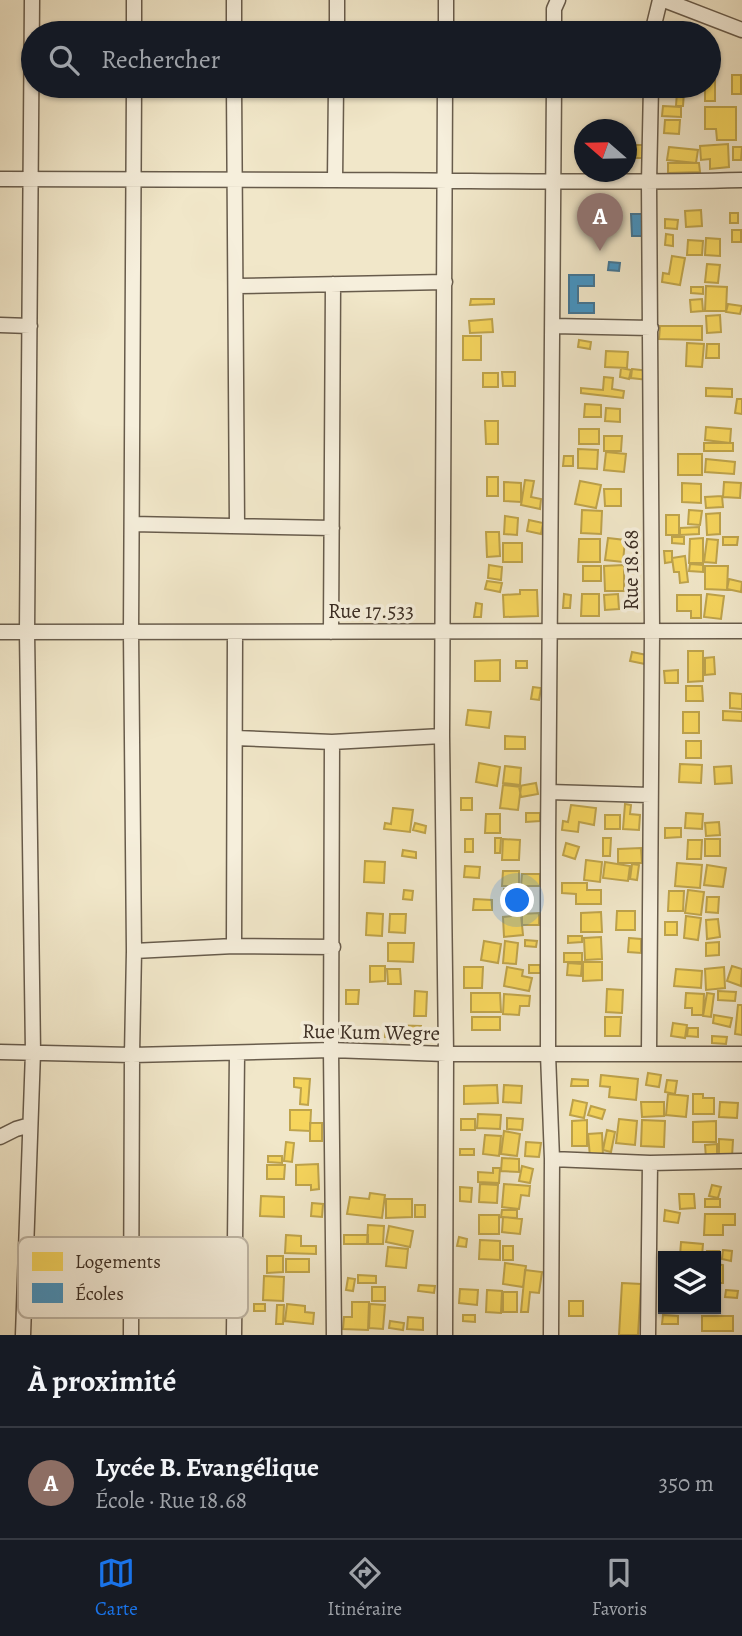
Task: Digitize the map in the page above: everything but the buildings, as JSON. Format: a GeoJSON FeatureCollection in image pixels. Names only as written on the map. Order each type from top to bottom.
{"type":"FeatureCollection","features":[{"type":"Feature","properties":{"kind":"street"},"geometry":{"type":"LineString","coordinates":[[32,0],[32,21]]}},
{"type":"Feature","properties":{"kind":"street"},"geometry":{"type":"LineString","coordinates":[[134,0],[134,21]]}},
{"type":"Feature","properties":{"kind":"street"},"geometry":{"type":"LineString","coordinates":[[233,21],[234,0]]}},
{"type":"Feature","properties":{"kind":"street"},"geometry":{"type":"LineString","coordinates":[[337,0],[337,21]]}},
{"type":"Feature","properties":{"kind":"street"},"geometry":{"type":"LineString","coordinates":[[446,0],[446,21]]}},
{"type":"Feature","properties":{"kind":"street"},"geometry":{"type":"LineString","coordinates":[[554,21],[554,9],[558,0]]}},
{"type":"Feature","properties":{"kind":"street"},"geometry":{"type":"LineString","coordinates":[[656,21],[662,0],[718,21]]}},
{"type":"Feature","properties":{"kind":"street"},"geometry":{"type":"LineString","coordinates":[[721,22],[742,30]]}},
{"type":"Feature","properties":{"kind":"street"},"geometry":{"type":"LineString","coordinates":[[26,1237],[33,1052],[27,632],[32,98]]}},
{"type":"Feature","properties":{"kind":"street"},"geometry":{"type":"LineString","coordinates":[[131,1237],[134,98]]}},
{"type":"Feature","properties":{"kind":"street"},"geometry":{"type":"LineString","coordinates":[[234,98],[237,526]]}},
{"type":"Feature","properties":{"kind":"street"},"geometry":{"type":"LineString","coordinates":[[335,180],[336,98]]}},
{"type":"Feature","properties":{"kind":"street"},"geometry":{"type":"LineString","coordinates":[[445,98],[442,736],[446,1054],[445,1335]]}},
{"type":"Feature","properties":{"kind":"street"},"geometry":{"type":"LineString","coordinates":[[551,1335],[552,1158],[548,1054],[554,98]]}},
{"type":"Feature","properties":{"kind":"street","name":"Rue 18.68"},"geometry":{"type":"LineString","coordinates":[[649,1054],[652,632],[649,183],[652,98]]}},
{"type":"Feature","properties":{"kind":"street"},"geometry":{"type":"LineString","coordinates":[[0,179],[444,182],[555,180],[649,183],[742,180]]}},
{"type":"Feature","properties":{"kind":"street"},"geometry":{"type":"LineString","coordinates":[[237,286],[445,282]]}},
{"type":"Feature","properties":{"kind":"street"},"geometry":{"type":"LineString","coordinates":[[331,632],[333,284]]}},
{"type":"Feature","properties":{"kind":"street"},"geometry":{"type":"LineString","coordinates":[[0,325],[30,326]]}},
{"type":"Feature","properties":{"kind":"street"},"geometry":{"type":"LineString","coordinates":[[553,326],[650,328]]}},
{"type":"Feature","properties":{"kind":"street"},"geometry":{"type":"LineString","coordinates":[[132,524],[331,528]]}},
{"type":"Feature","properties":{"kind":"street","name":"Rue 17.533"},"geometry":{"type":"LineString","coordinates":[[0,632],[742,631]]}},
{"type":"Feature","properties":{"kind":"street"},"geometry":{"type":"LineString","coordinates":[[234,946],[235,632]]}},
{"type":"Feature","properties":{"kind":"street"},"geometry":{"type":"LineString","coordinates":[[235,738],[331,743],[442,736]]}},
{"type":"Feature","properties":{"kind":"street"},"geometry":{"type":"LineString","coordinates":[[331,743],[334,1335]]}},
{"type":"Feature","properties":{"kind":"street"},"geometry":{"type":"LineString","coordinates":[[549,792],[650,795]]}},
{"type":"Feature","properties":{"kind":"street"},"geometry":{"type":"LineString","coordinates":[[134,951],[234,946],[332,947]]}},
{"type":"Feature","properties":{"kind":"street","name":"Rue Kum Wegre"},"geometry":{"type":"LineString","coordinates":[[0,1052],[132,1055],[331,1050],[446,1054],[742,1054]]}},
{"type":"Feature","properties":{"kind":"street"},"geometry":{"type":"LineString","coordinates":[[235,1237],[237,1054]]}},
{"type":"Feature","properties":{"kind":"street"},"geometry":{"type":"LineString","coordinates":[[0,1137],[30,1125]]}},
{"type":"Feature","properties":{"kind":"street"},"geometry":{"type":"LineString","coordinates":[[552,1158],[650,1163],[742,1161]]}},
{"type":"Feature","properties":{"kind":"street"},"geometry":{"type":"LineString","coordinates":[[648,1335],[650,1163]]}},
{"type":"Feature","properties":{"kind":"place","name":"Lycée B. Evangélique"},"geometry":{"type":"Point","coordinates":[600,251]}}]}
